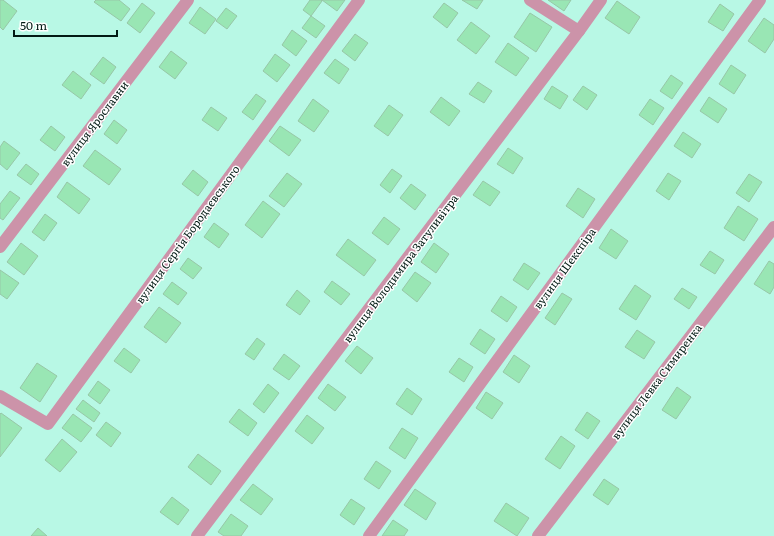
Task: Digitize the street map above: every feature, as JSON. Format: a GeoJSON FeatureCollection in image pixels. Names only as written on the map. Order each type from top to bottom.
{"type":"FeatureCollection","features":[{"type":"Feature","properties":{"kind":"street","name":"вулиця Ярославни"},"geometry":{"type":"LineString","coordinates":[[0,247],[188,0]]}},
{"type":"Feature","properties":{"kind":"street","name":"вулиця Сергія Бородаєвського"},"geometry":{"type":"LineString","coordinates":[[0,396],[48,424],[359,0]]}},
{"type":"Feature","properties":{"kind":"street"},"geometry":{"type":"LineString","coordinates":[[530,0],[579,31]]}},
{"type":"Feature","properties":{"kind":"street","name":"вулиця Володимира Затуливітра"},"geometry":{"type":"LineString","coordinates":[[197,536],[601,0]]}},
{"type":"Feature","properties":{"kind":"street","name":"вулиця Шекспіра"},"geometry":{"type":"LineString","coordinates":[[369,536],[760,0]]}},
{"type":"Feature","properties":{"kind":"street","name":"вулиця Левка Симиренка"},"geometry":{"type":"LineString","coordinates":[[538,536],[774,227]]}},
{"type":"Feature","properties":{"kind":"building"},"geometry":{"type":"Polygon","coordinates":[[[0,0],[3,0],[17,11],[3,30],[0,27],[0,0]]]}},
{"type":"Feature","properties":{"kind":"building"},"geometry":{"type":"Polygon","coordinates":[[[96,0],[119,0],[130,9],[121,21],[94,2],[96,0]]]}},
{"type":"Feature","properties":{"kind":"building"},"geometry":{"type":"Polygon","coordinates":[[[310,0],[322,1],[311,16],[303,10],[310,0]]]}},
{"type":"Feature","properties":{"kind":"building"},"geometry":{"type":"Polygon","coordinates":[[[322,0],[345,0],[337,11],[322,0]]]}},
{"type":"Feature","properties":{"kind":"building"},"geometry":{"type":"Polygon","coordinates":[[[462,0],[483,0],[477,9],[462,0]]]}},
{"type":"Feature","properties":{"kind":"building"},"geometry":{"type":"Polygon","coordinates":[[[548,0],[571,0],[564,11],[548,0]]]}},
{"type":"Feature","properties":{"kind":"building"},"geometry":{"type":"Polygon","coordinates":[[[617,1],[640,17],[629,34],[605,18],[617,1]]]}},
{"type":"Feature","properties":{"kind":"building"},"geometry":{"type":"Polygon","coordinates":[[[142,3],[155,13],[140,33],[127,23],[142,3]]]}},
{"type":"Feature","properties":{"kind":"building"},"geometry":{"type":"Polygon","coordinates":[[[444,3],[458,13],[447,28],[433,17],[444,3]]]}},
{"type":"Feature","properties":{"kind":"building"},"geometry":{"type":"Polygon","coordinates":[[[720,4],[734,14],[723,31],[708,22],[720,4]]]}},
{"type":"Feature","properties":{"kind":"building"},"geometry":{"type":"Polygon","coordinates":[[[200,7],[216,19],[205,34],[189,23],[200,7]]]}},
{"type":"Feature","properties":{"kind":"building"},"geometry":{"type":"Polygon","coordinates":[[[226,8],[237,16],[227,29],[216,21],[226,8]]]}},
{"type":"Feature","properties":{"kind":"building"},"geometry":{"type":"Polygon","coordinates":[[[530,13],[552,27],[536,52],[514,37],[530,13]]]}},
{"type":"Feature","properties":{"kind":"building"},"geometry":{"type":"Polygon","coordinates":[[[311,16],[325,26],[316,38],[302,28],[311,16]]]}},
{"type":"Feature","properties":{"kind":"building"},"geometry":{"type":"Polygon","coordinates":[[[764,18],[774,25],[774,39],[765,53],[748,41],[764,18]]]}},
{"type":"Feature","properties":{"kind":"building"},"geometry":{"type":"Polygon","coordinates":[[[471,22],[490,36],[476,54],[457,40],[471,22]]]}},
{"type":"Feature","properties":{"kind":"building"},"geometry":{"type":"Polygon","coordinates":[[[292,30],[307,41],[296,56],[282,45],[292,30]]]}},
{"type":"Feature","properties":{"kind":"building"},"geometry":{"type":"Polygon","coordinates":[[[355,34],[368,43],[355,61],[342,51],[355,34]]]}},
{"type":"Feature","properties":{"kind":"building"},"geometry":{"type":"Polygon","coordinates":[[[508,43],[529,58],[516,76],[495,62],[508,43]]]}},
{"type":"Feature","properties":{"kind":"building"},"geometry":{"type":"Polygon","coordinates":[[[171,51],[187,63],[175,79],[159,67],[171,51]]]}},
{"type":"Feature","properties":{"kind":"building"},"geometry":{"type":"Polygon","coordinates":[[[275,54],[290,65],[277,82],[263,71],[275,54]]]}},
{"type":"Feature","properties":{"kind":"building"},"geometry":{"type":"Polygon","coordinates":[[[103,57],[116,67],[104,84],[90,74],[103,57]]]}},
{"type":"Feature","properties":{"kind":"building"},"geometry":{"type":"Polygon","coordinates":[[[335,59],[349,69],[339,84],[324,73],[335,59]]]}},
{"type":"Feature","properties":{"kind":"building"},"geometry":{"type":"Polygon","coordinates":[[[731,65],[746,75],[734,94],[719,84],[731,65]]]}},
{"type":"Feature","properties":{"kind":"building"},"geometry":{"type":"Polygon","coordinates":[[[73,71],[91,85],[81,99],[62,85],[73,71]]]}},
{"type":"Feature","properties":{"kind":"building"},"geometry":{"type":"Polygon","coordinates":[[[671,75],[683,83],[672,99],[660,91],[671,75]]]}},
{"type":"Feature","properties":{"kind":"building"},"geometry":{"type":"Polygon","coordinates":[[[478,82],[492,91],[484,103],[469,94],[478,82]]]}},
{"type":"Feature","properties":{"kind":"building"},"geometry":{"type":"Polygon","coordinates":[[[552,86],[568,96],[560,109],[544,99],[552,86]]]}},
{"type":"Feature","properties":{"kind":"building"},"geometry":{"type":"Polygon","coordinates":[[[583,86],[597,95],[587,110],[573,100],[583,86]]]}},
{"type":"Feature","properties":{"kind":"building"},"geometry":{"type":"Polygon","coordinates":[[[256,94],[266,101],[253,120],[242,112],[256,94]]]}},
{"type":"Feature","properties":{"kind":"building"},"geometry":{"type":"Polygon","coordinates":[[[441,97],[460,111],[449,126],[430,112],[441,97]]]}},
{"type":"Feature","properties":{"kind":"building"},"geometry":{"type":"Polygon","coordinates":[[[709,97],[727,109],[718,123],[700,111],[709,97]]]}},
{"type":"Feature","properties":{"kind":"building"},"geometry":{"type":"Polygon","coordinates":[[[313,99],[329,111],[314,132],[298,121],[313,99]]]}},
{"type":"Feature","properties":{"kind":"building"},"geometry":{"type":"Polygon","coordinates":[[[650,99],[664,108],[653,125],[639,115],[650,99]]]}},
{"type":"Feature","properties":{"kind":"building"},"geometry":{"type":"Polygon","coordinates":[[[389,105],[403,115],[388,136],[374,126],[389,105]]]}},
{"type":"Feature","properties":{"kind":"building"},"geometry":{"type":"Polygon","coordinates":[[[211,107],[227,118],[218,131],[202,120],[211,107]]]}},
{"type":"Feature","properties":{"kind":"building"},"geometry":{"type":"Polygon","coordinates":[[[114,120],[127,130],[117,144],[104,134],[114,120]]]}},
{"type":"Feature","properties":{"kind":"building"},"geometry":{"type":"Polygon","coordinates":[[[51,126],[65,137],[55,151],[40,140],[51,126]]]}},
{"type":"Feature","properties":{"kind":"building"},"geometry":{"type":"Polygon","coordinates":[[[280,126],[301,140],[289,156],[269,141],[280,126]]]}},
{"type":"Feature","properties":{"kind":"building"},"geometry":{"type":"Polygon","coordinates":[[[683,132],[701,144],[692,158],[674,146],[683,132]]]}},
{"type":"Feature","properties":{"kind":"building"},"geometry":{"type":"Polygon","coordinates":[[[4,141],[20,153],[7,170],[0,164],[0,147],[4,141]]]}},
{"type":"Feature","properties":{"kind":"building"},"geometry":{"type":"Polygon","coordinates":[[[508,148],[523,158],[513,174],[497,164],[508,148]]]}},
{"type":"Feature","properties":{"kind":"building"},"geometry":{"type":"Polygon","coordinates":[[[95,150],[121,169],[109,185],[83,166],[95,150]]]}},
{"type":"Feature","properties":{"kind":"building"},"geometry":{"type":"Polygon","coordinates":[[[26,164],[39,174],[31,185],[17,175],[26,164]]]}},
{"type":"Feature","properties":{"kind":"building"},"geometry":{"type":"Polygon","coordinates":[[[392,169],[402,176],[390,193],[380,185],[392,169]]]}},
{"type":"Feature","properties":{"kind":"building"},"geometry":{"type":"Polygon","coordinates":[[[193,170],[208,182],[198,196],[182,184],[193,170]]]}},
{"type":"Feature","properties":{"kind":"building"},"geometry":{"type":"Polygon","coordinates":[[[287,173],[302,184],[284,207],[269,196],[287,173]]]}},
{"type":"Feature","properties":{"kind":"building"},"geometry":{"type":"Polygon","coordinates":[[[668,173],[681,181],[669,200],[656,191],[668,173]]]}},
{"type":"Feature","properties":{"kind":"building"},"geometry":{"type":"Polygon","coordinates":[[[749,174],[762,182],[749,202],[736,193],[749,174]]]}},
{"type":"Feature","properties":{"kind":"building"},"geometry":{"type":"Polygon","coordinates":[[[483,181],[500,192],[490,206],[473,195],[483,181]]]}},
{"type":"Feature","properties":{"kind":"building"},"geometry":{"type":"Polygon","coordinates":[[[67,182],[90,199],[79,214],[57,197],[67,182]]]}},
{"type":"Feature","properties":{"kind":"building"},"geometry":{"type":"Polygon","coordinates":[[[411,184],[426,195],[415,210],[400,198],[411,184]]]}},
{"type":"Feature","properties":{"kind":"building"},"geometry":{"type":"Polygon","coordinates":[[[578,188],[595,199],[583,218],[566,206],[578,188]]]}},
{"type":"Feature","properties":{"kind":"building"},"geometry":{"type":"Polygon","coordinates":[[[10,191],[20,198],[3,220],[0,218],[0,204],[10,191]]]}},
{"type":"Feature","properties":{"kind":"building"},"geometry":{"type":"Polygon","coordinates":[[[263,201],[280,214],[262,238],[245,225],[263,201]]]}},
{"type":"Feature","properties":{"kind":"building"},"geometry":{"type":"Polygon","coordinates":[[[738,206],[758,219],[744,241],[724,228],[738,206]]]}},
{"type":"Feature","properties":{"kind":"building"},"geometry":{"type":"Polygon","coordinates":[[[45,214],[57,223],[44,241],[32,232],[45,214]]]}},
{"type":"Feature","properties":{"kind":"building"},"geometry":{"type":"Polygon","coordinates":[[[384,217],[400,229],[388,245],[372,233],[384,217]]]}},
{"type":"Feature","properties":{"kind":"building"},"geometry":{"type":"Polygon","coordinates":[[[214,223],[229,234],[219,248],[204,237],[214,223]]]}},
{"type":"Feature","properties":{"kind":"building"},"geometry":{"type":"Polygon","coordinates":[[[611,229],[628,241],[616,259],[599,248],[611,229]]]}},
{"type":"Feature","properties":{"kind":"building"},"geometry":{"type":"Polygon","coordinates":[[[348,239],[376,260],[364,276],[336,255],[348,239]]]}},
{"type":"Feature","properties":{"kind":"building"},"geometry":{"type":"Polygon","coordinates":[[[21,243],[38,256],[24,275],[7,262],[21,243]]]}},
{"type":"Feature","properties":{"kind":"building"},"geometry":{"type":"Polygon","coordinates":[[[434,243],[449,254],[436,273],[421,262],[434,243]]]}},
{"type":"Feature","properties":{"kind":"building"},"geometry":{"type":"Polygon","coordinates":[[[710,251],[724,260],[715,274],[700,265],[710,251]]]}},
{"type":"Feature","properties":{"kind":"building"},"geometry":{"type":"Polygon","coordinates":[[[188,258],[202,268],[193,279],[180,269],[188,258]]]}},
{"type":"Feature","properties":{"kind":"building"},"geometry":{"type":"Polygon","coordinates":[[[769,261],[774,264],[774,287],[770,294],[754,284],[769,261]]]}},
{"type":"Feature","properties":{"kind":"building"},"geometry":{"type":"Polygon","coordinates":[[[524,263],[540,273],[528,290],[513,280],[524,263]]]}},
{"type":"Feature","properties":{"kind":"building"},"geometry":{"type":"Polygon","coordinates":[[[0,270],[19,283],[7,299],[0,294],[0,270]]]}},
{"type":"Feature","properties":{"kind":"building"},"geometry":{"type":"Polygon","coordinates":[[[415,272],[431,283],[417,302],[402,290],[415,272]]]}},
{"type":"Feature","properties":{"kind":"building"},"geometry":{"type":"Polygon","coordinates":[[[332,281],[350,294],[341,305],[324,292],[332,281]]]}},
{"type":"Feature","properties":{"kind":"building"},"geometry":{"type":"Polygon","coordinates":[[[172,282],[187,293],[178,305],[163,294],[172,282]]]}},
{"type":"Feature","properties":{"kind":"building"},"geometry":{"type":"Polygon","coordinates":[[[635,285],[651,296],[636,320],[619,309],[635,285]]]}},
{"type":"Feature","properties":{"kind":"building"},"geometry":{"type":"Polygon","coordinates":[[[682,288],[697,297],[689,309],[674,299],[682,288]]]}},
{"type":"Feature","properties":{"kind":"building"},"geometry":{"type":"Polygon","coordinates":[[[297,290],[310,301],[300,315],[286,305],[297,290]]]}},
{"type":"Feature","properties":{"kind":"building"},"geometry":{"type":"Polygon","coordinates":[[[562,293],[572,299],[555,325],[545,318],[562,293]]]}},
{"type":"Feature","properties":{"kind":"building"},"geometry":{"type":"Polygon","coordinates":[[[501,296],[517,307],[507,322],[491,311],[501,296]]]}},
{"type":"Feature","properties":{"kind":"building"},"geometry":{"type":"Polygon","coordinates":[[[159,307],[181,323],[166,343],[144,327],[159,307]]]}},
{"type":"Feature","properties":{"kind":"building"},"geometry":{"type":"Polygon","coordinates":[[[480,329],[495,339],[485,354],[470,344],[480,329]]]}},
{"type":"Feature","properties":{"kind":"building"},"geometry":{"type":"Polygon","coordinates":[[[637,330],[655,342],[644,359],[625,347],[637,330]]]}},
{"type":"Feature","properties":{"kind":"building"},"geometry":{"type":"Polygon","coordinates":[[[257,338],[265,344],[254,360],[245,354],[257,338]]]}},
{"type":"Feature","properties":{"kind":"building"},"geometry":{"type":"Polygon","coordinates":[[[357,346],[373,358],[361,374],[345,361],[357,346]]]}},
{"type":"Feature","properties":{"kind":"building"},"geometry":{"type":"Polygon","coordinates":[[[124,348],[140,360],[131,373],[114,361],[124,348]]]}},
{"type":"Feature","properties":{"kind":"building"},"geometry":{"type":"Polygon","coordinates":[[[284,354],[300,366],[289,380],[273,369],[284,354]]]}},
{"type":"Feature","properties":{"kind":"building"},"geometry":{"type":"Polygon","coordinates":[[[514,355],[530,366],[519,383],[503,372],[514,355]]]}},
{"type":"Feature","properties":{"kind":"building"},"geometry":{"type":"Polygon","coordinates":[[[459,358],[473,367],[464,382],[449,372],[459,358]]]}},
{"type":"Feature","properties":{"kind":"building"},"geometry":{"type":"Polygon","coordinates":[[[37,363],[57,376],[40,402],[20,388],[37,363]]]}},
{"type":"Feature","properties":{"kind":"building"},"geometry":{"type":"Polygon","coordinates":[[[98,381],[110,390],[100,404],[88,395],[98,381]]]}},
{"type":"Feature","properties":{"kind":"building"},"geometry":{"type":"Polygon","coordinates":[[[268,384],[279,393],[264,413],[253,404],[268,384]]]}},
{"type":"Feature","properties":{"kind":"building"},"geometry":{"type":"Polygon","coordinates":[[[328,384],[346,397],[335,411],[318,398],[328,384]]]}},
{"type":"Feature","properties":{"kind":"building"},"geometry":{"type":"Polygon","coordinates":[[[677,387],[691,397],[676,419],[662,410],[677,387]]]}},
{"type":"Feature","properties":{"kind":"building"},"geometry":{"type":"Polygon","coordinates":[[[407,388],[422,399],[412,415],[396,404],[407,388]]]}},
{"type":"Feature","properties":{"kind":"building"},"geometry":{"type":"Polygon","coordinates":[[[486,392],[503,403],[492,419],[476,408],[486,392]]]}},
{"type":"Feature","properties":{"kind":"building"},"geometry":{"type":"Polygon","coordinates":[[[83,400],[100,413],[94,422],[76,409],[83,400]]]}},
{"type":"Feature","properties":{"kind":"building"},"geometry":{"type":"Polygon","coordinates":[[[239,409],[257,423],[248,436],[229,422],[239,409]]]}},
{"type":"Feature","properties":{"kind":"building"},"geometry":{"type":"Polygon","coordinates":[[[587,412],[600,421],[588,439],[575,430],[587,412]]]}},
{"type":"Feature","properties":{"kind":"building"},"geometry":{"type":"Polygon","coordinates":[[[1,413],[22,428],[0,457],[0,414],[1,413]]]}},
{"type":"Feature","properties":{"kind":"building"},"geometry":{"type":"Polygon","coordinates":[[[73,414],[92,428],[81,442],[62,428],[73,414]]]}},
{"type":"Feature","properties":{"kind":"building"},"geometry":{"type":"Polygon","coordinates":[[[307,415],[324,428],[312,444],[295,431],[307,415]]]}},
{"type":"Feature","properties":{"kind":"building"},"geometry":{"type":"Polygon","coordinates":[[[106,422],[121,433],[111,447],[96,435],[106,422]]]}},
{"type":"Feature","properties":{"kind":"building"},"geometry":{"type":"Polygon","coordinates":[[[402,428],[418,438],[405,459],[389,448],[402,428]]]}},
{"type":"Feature","properties":{"kind":"building"},"geometry":{"type":"Polygon","coordinates":[[[561,436],[575,446],[560,469],[545,459],[561,436]]]}},
{"type":"Feature","properties":{"kind":"building"},"geometry":{"type":"Polygon","coordinates":[[[62,439],[77,452],[60,472],[45,460],[62,439]]]}},
{"type":"Feature","properties":{"kind":"building"},"geometry":{"type":"Polygon","coordinates":[[[198,454],[221,471],[211,485],[188,467],[198,454]]]}},
{"type":"Feature","properties":{"kind":"building"},"geometry":{"type":"Polygon","coordinates":[[[376,461],[391,471],[379,489],[364,479],[376,461]]]}},
{"type":"Feature","properties":{"kind":"building"},"geometry":{"type":"Polygon","coordinates":[[[604,479],[619,489],[608,505],[593,495],[604,479]]]}},
{"type":"Feature","properties":{"kind":"building"},"geometry":{"type":"Polygon","coordinates":[[[253,484],[273,499],[261,515],[240,500],[253,484]]]}},
{"type":"Feature","properties":{"kind":"building"},"geometry":{"type":"Polygon","coordinates":[[[415,489],[436,503],[426,520],[404,505],[415,489]]]}},
{"type":"Feature","properties":{"kind":"building"},"geometry":{"type":"Polygon","coordinates":[[[172,497],[189,510],[178,525],[160,512],[172,497]]]}},
{"type":"Feature","properties":{"kind":"building"},"geometry":{"type":"Polygon","coordinates":[[[351,499],[365,508],[354,525],[340,515],[351,499]]]}},
{"type":"Feature","properties":{"kind":"building"},"geometry":{"type":"Polygon","coordinates":[[[506,503],[529,518],[517,536],[494,521],[506,503]]]}},
{"type":"Feature","properties":{"kind":"building"},"geometry":{"type":"Polygon","coordinates":[[[231,514],[248,526],[241,536],[224,536],[218,532],[231,514]]]}},
{"type":"Feature","properties":{"kind":"building"},"geometry":{"type":"Polygon","coordinates":[[[393,520],[408,530],[404,536],[382,536],[393,520]]]}},
{"type":"Feature","properties":{"kind":"building"},"geometry":{"type":"Polygon","coordinates":[[[38,528],[47,536],[31,536],[38,528]]]}}]}
